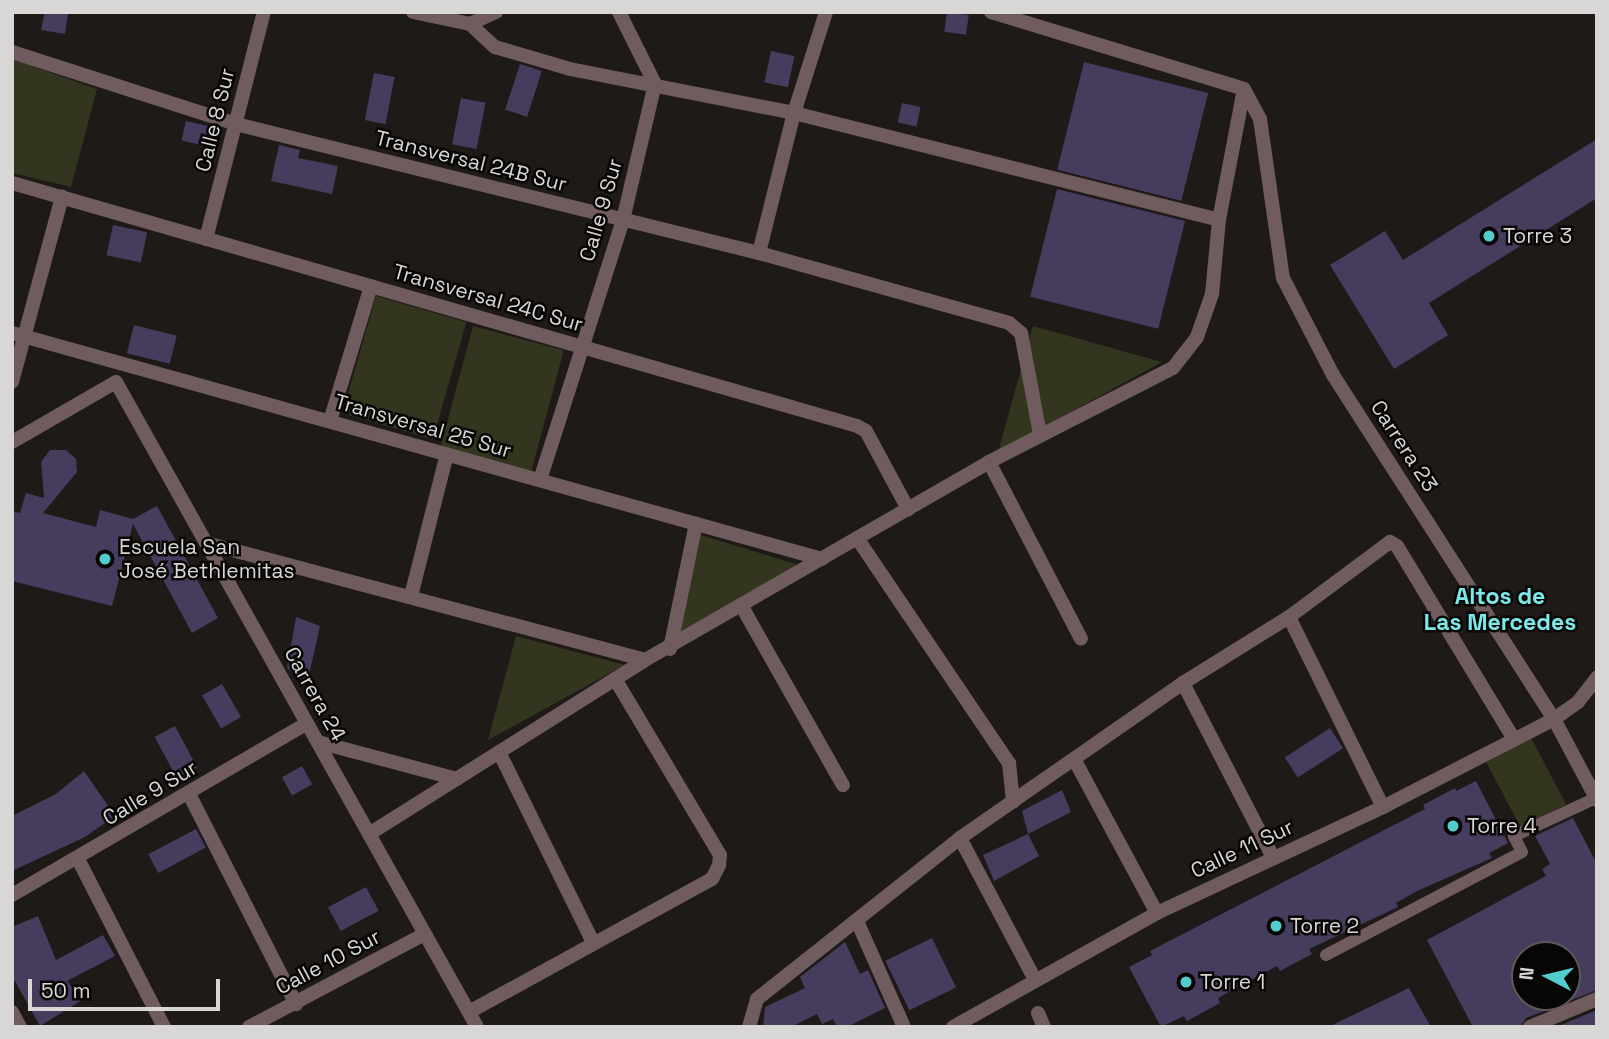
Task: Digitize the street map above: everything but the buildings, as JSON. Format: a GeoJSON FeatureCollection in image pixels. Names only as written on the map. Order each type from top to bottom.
{"type":"FeatureCollection","features":[{"type":"Feature","properties":{"kind":"street","name":"Calle 8 Sur"},"geometry":{"type":"LineString","coordinates":[[206,239],[264,12]]}},
{"type":"Feature","properties":{"kind":"street"},"geometry":{"type":"LineString","coordinates":[[413,12],[470,24],[495,47],[570,69],[655,83],[794,113],[1219,220]]}},
{"type":"Feature","properties":{"kind":"street"},"geometry":{"type":"LineString","coordinates":[[470,24],[496,12]]}},
{"type":"Feature","properties":{"kind":"street"},"geometry":{"type":"LineString","coordinates":[[619,12],[655,83]]}},
{"type":"Feature","properties":{"kind":"street"},"geometry":{"type":"LineString","coordinates":[[759,253],[794,113],[826,12]]}},
{"type":"Feature","properties":{"kind":"street"},"geometry":{"type":"LineString","coordinates":[[369,834],[645,660],[670,649],[989,462],[1173,368],[1197,337],[1212,294],[1219,220],[1244,89],[991,12]]}},
{"type":"Feature","properties":{"kind":"street","name":"Transversal 24B Sur"},"geometry":{"type":"LineString","coordinates":[[12,52],[236,124],[759,253],[1016,326],[1021,333],[1040,435]]}},
{"type":"Feature","properties":{"kind":"street","name":"Calle 9 Sur"},"geometry":{"type":"LineString","coordinates":[[540,480],[580,347],[623,220],[655,83]]}},
{"type":"Feature","properties":{"kind":"street","name":"Carrera 23"},"geometry":{"type":"LineString","coordinates":[[1244,89],[1260,119],[1283,278],[1334,375],[1554,719],[1596,799]]}},
{"type":"Feature","properties":{"kind":"street","name":"Transversal 24C Sur"},"geometry":{"type":"LineString","coordinates":[[12,183],[857,426],[866,431],[908,509]]}},
{"type":"Feature","properties":{"kind":"street"},"geometry":{"type":"LineString","coordinates":[[12,382],[18,334],[62,197]]}},
{"type":"Feature","properties":{"kind":"street"},"geometry":{"type":"LineString","coordinates":[[330,421],[371,286]]}},
{"type":"Feature","properties":{"kind":"street","name":"Transversal 25 Sur"},"geometry":{"type":"LineString","coordinates":[[18,334],[822,559]]}},
{"type":"Feature","properties":{"kind":"street","name":"Carrera 24"},"geometry":{"type":"LineString","coordinates":[[12,442],[116,382],[477,1027]]}},
{"type":"Feature","properties":{"kind":"street"},"geometry":{"type":"LineString","coordinates":[[411,596],[447,454]]}},
{"type":"Feature","properties":{"kind":"street"},"geometry":{"type":"LineString","coordinates":[[989,462],[1081,639]]}},
{"type":"Feature","properties":{"kind":"street"},"geometry":{"type":"LineString","coordinates":[[670,649],[696,524]]}},
{"type":"Feature","properties":{"kind":"street"},"geometry":{"type":"LineString","coordinates":[[857,538],[1009,763],[1013,802]]}},
{"type":"Feature","properties":{"kind":"street"},"geometry":{"type":"LineString","coordinates":[[206,544],[645,660]]}},
{"type":"Feature","properties":{"kind":"street"},"geometry":{"type":"LineString","coordinates":[[749,1027],[757,999],[960,838],[1183,683],[1289,617],[1383,545],[1397,546],[1514,739]]}},
{"type":"Feature","properties":{"kind":"street"},"geometry":{"type":"LineString","coordinates":[[741,605],[843,785]]}},
{"type":"Feature","properties":{"kind":"street"},"geometry":{"type":"LineString","coordinates":[[1289,617],[1384,807]]}},
{"type":"Feature","properties":{"kind":"street"},"geometry":{"type":"LineString","coordinates":[[469,1012],[712,879],[720,855],[615,678]]}},
{"type":"Feature","properties":{"kind":"street","name":"Calle 11 Sur"},"geometry":{"type":"LineString","coordinates":[[953,1027],[1034,978],[1157,913],[1384,807],[1554,719],[1578,702],[1597,678]]}},
{"type":"Feature","properties":{"kind":"street"},"geometry":{"type":"LineString","coordinates":[[1183,683],[1273,857]]}},
{"type":"Feature","properties":{"kind":"street","name":"Calle 9 Sur"},"geometry":{"type":"LineString","coordinates":[[12,895],[78,859],[307,723]]}},
{"type":"Feature","properties":{"kind":"street"},"geometry":{"type":"LineString","coordinates":[[318,742],[457,779]]}},
{"type":"Feature","properties":{"kind":"street"},"geometry":{"type":"LineString","coordinates":[[499,752],[593,942]]}},
{"type":"Feature","properties":{"kind":"street"},"geometry":{"type":"LineString","coordinates":[[1074,759],[1157,913]]}},
{"type":"Feature","properties":{"kind":"street"},"geometry":{"type":"LineString","coordinates":[[189,794],[296,1004]]}},
{"type":"Feature","properties":{"kind":"street"},"geometry":{"type":"LineString","coordinates":[[960,838],[1034,978]]}},
{"type":"Feature","properties":{"kind":"street"},"geometry":{"type":"LineString","coordinates":[[78,859],[164,1027]]}},
{"type":"Feature","properties":{"kind":"street"},"geometry":{"type":"LineString","coordinates":[[857,921],[904,1027]]}},
{"type":"Feature","properties":{"kind":"street","name":"Calle 10 Sur"},"geometry":{"type":"LineString","coordinates":[[249,1027],[425,934]]}},
{"type":"Feature","properties":{"kind":"street"},"geometry":{"type":"LineString","coordinates":[[1530,1027],[1597,999]]}},
{"type":"Feature","properties":{"kind":"street"},"geometry":{"type":"LineString","coordinates":[[12,1012],[20,1027]]}},
{"type":"Feature","properties":{"kind":"lane"},"geometry":{"type":"LineString","coordinates":[[1326,955],[1522,852],[1514,836],[1596,799]]}},
{"type":"Feature","properties":{"kind":"green space"},"geometry":{"type":"Polygon","coordinates":[[[12,59],[97,89],[71,187],[12,173],[12,59]]]}},
{"type":"Feature","properties":{"kind":"green space"},"geometry":{"type":"Polygon","coordinates":[[[376,296],[466,322],[433,439],[342,413],[376,296]]]}},
{"type":"Feature","properties":{"kind":"green space"},"geometry":{"type":"Polygon","coordinates":[[[473,326],[564,350],[531,472],[440,448],[473,326]]]}},
{"type":"Feature","properties":{"kind":"green space"},"geometry":{"type":"Polygon","coordinates":[[[1033,326],[1162,362],[998,452],[1033,326]]]}},
{"type":"Feature","properties":{"kind":"green space"},"geometry":{"type":"Polygon","coordinates":[[[701,535],[799,565],[677,639],[701,535]]]}},
{"type":"Feature","properties":{"kind":"green space"},"geometry":{"type":"Polygon","coordinates":[[[516,636],[625,665],[488,740],[516,636]]]}},
{"type":"Feature","properties":{"kind":"green space"},"geometry":{"type":"Polygon","coordinates":[[[1531,738],[1566,804],[1521,828],[1486,762],[1531,738]]]}},
{"type":"Feature","properties":{"kind":"place","name":"Torre 3"},"geometry":{"type":"Point","coordinates":[1489,236]}},
{"type":"Feature","properties":{"kind":"place","name":"Escuela San José Bethlemitas"},"geometry":{"type":"Point","coordinates":[105,559]}},
{"type":"Feature","properties":{"kind":"place","name":"Torre 4"},"geometry":{"type":"Point","coordinates":[1453,826]}},
{"type":"Feature","properties":{"kind":"place","name":"Torre 2"},"geometry":{"type":"Point","coordinates":[1276,926]}},
{"type":"Feature","properties":{"kind":"place","name":"Torre 1"},"geometry":{"type":"Point","coordinates":[1186,982]}},
{"type":"Feature","properties":{"kind":"district","name":"Altos de Las Mercedes"},"geometry":{"type":"Point","coordinates":[1500,609]}}]}
